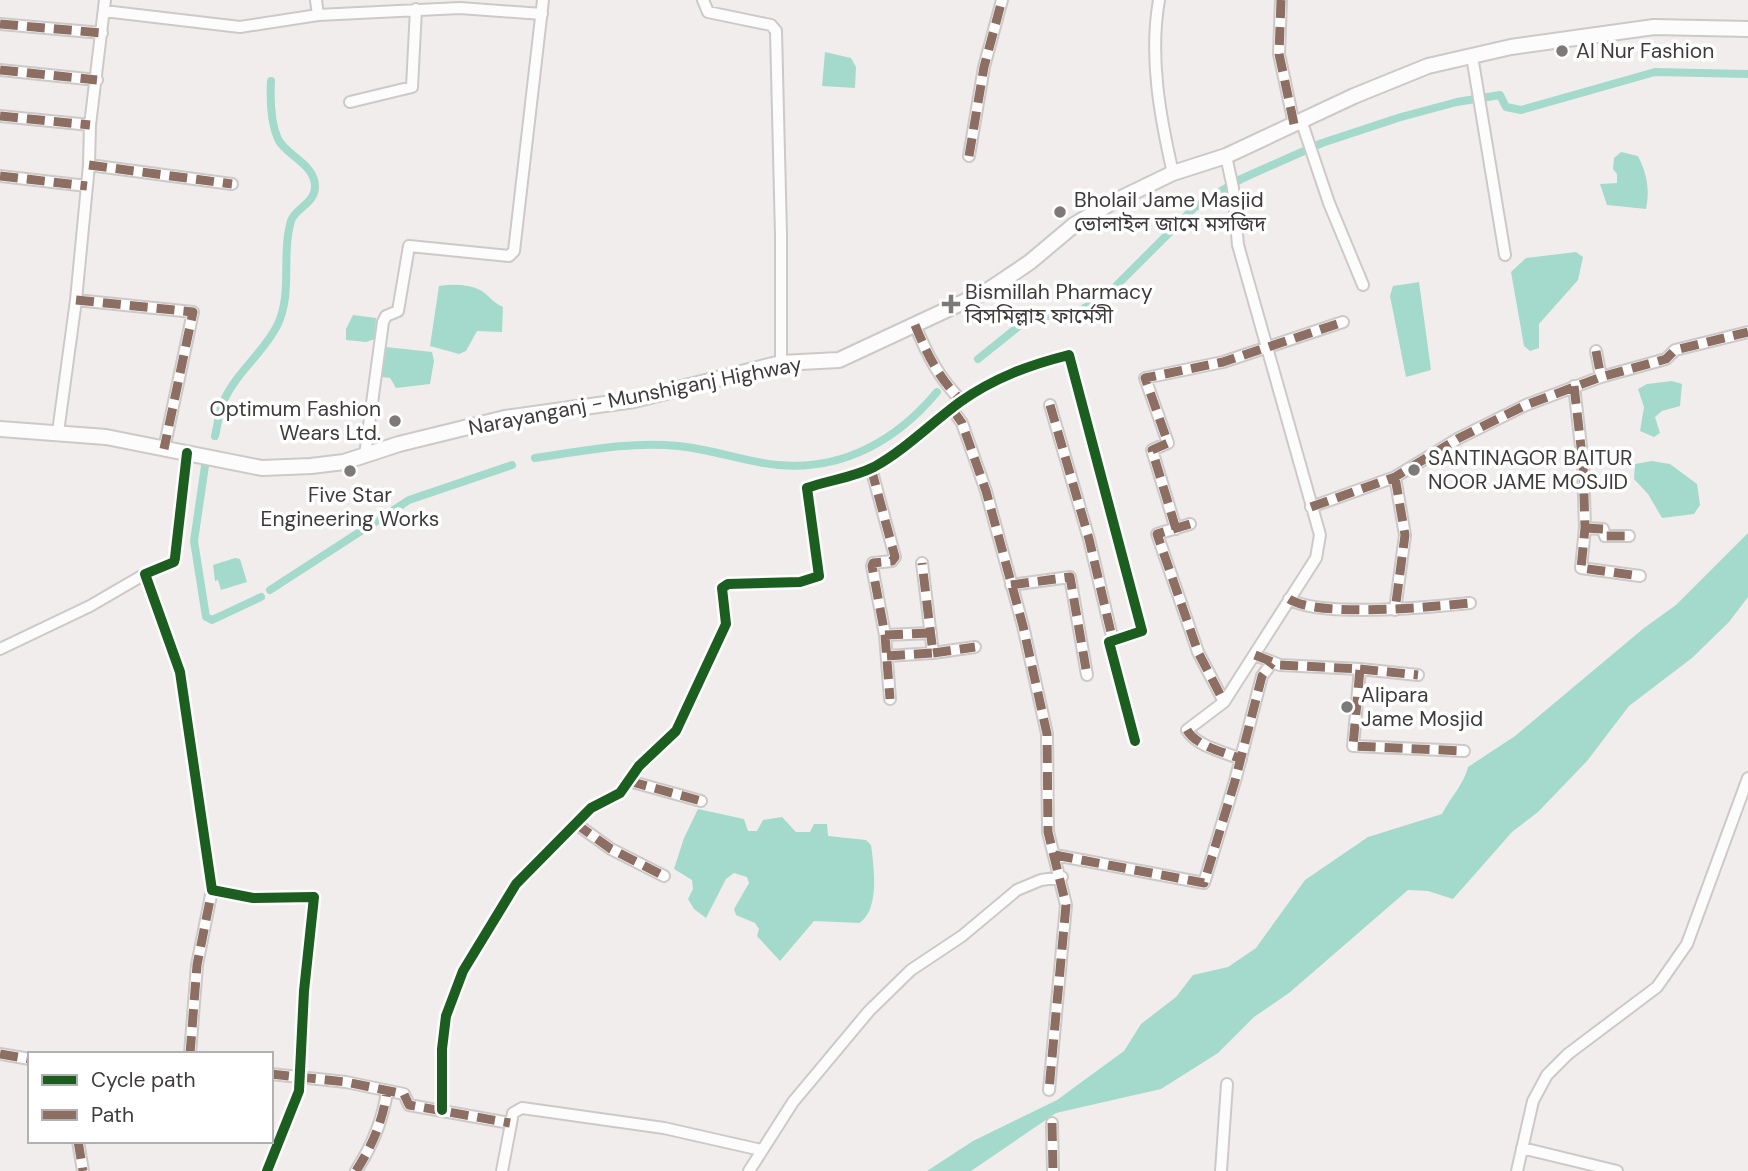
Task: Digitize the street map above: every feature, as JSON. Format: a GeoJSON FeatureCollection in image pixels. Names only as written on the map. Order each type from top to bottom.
{"type":"FeatureCollection","features":[{"type":"Feature","properties":{"kind":"main road","name":"Narayanganj - Munshiganj Highway"},"geometry":{"type":"LineString","coordinates":[[0,429],[106,437],[262,468],[311,466],[365,455],[505,418],[634,400],[781,363],[839,360],[988,291],[1030,262],[1074,225],[1173,173],[1226,156],[1428,66],[1472,56],[1654,27],[1748,29]]}},
{"type":"Feature","properties":{"kind":"street"},"geometry":{"type":"LineString","coordinates":[[316,0],[318,15]]}},
{"type":"Feature","properties":{"kind":"street"},"geometry":{"type":"LineString","coordinates":[[365,455],[383,322],[386,316],[398,311],[409,246],[509,256],[513,251],[543,0]]}},
{"type":"Feature","properties":{"kind":"street"},"geometry":{"type":"LineString","coordinates":[[703,0],[708,12],[771,25],[776,31],[782,235],[781,363]]}},
{"type":"Feature","properties":{"kind":"street"},"geometry":{"type":"LineString","coordinates":[[969,156],[984,68],[1002,0]]}},
{"type":"Feature","properties":{"kind":"street"},"geometry":{"type":"LineString","coordinates":[[1159,0],[1156,18],[1161,118],[1173,173]]}},
{"type":"Feature","properties":{"kind":"street"},"geometry":{"type":"LineString","coordinates":[[1281,0],[1279,54],[1298,122],[1310,144],[1316,166],[1363,285]]}},
{"type":"Feature","properties":{"kind":"street"},"geometry":{"type":"LineString","coordinates":[[58,432],[76,300],[89,165],[90,125],[105,5],[240,27],[318,15],[460,4],[542,14]]}},
{"type":"Feature","properties":{"kind":"street"},"geometry":{"type":"LineString","coordinates":[[351,102],[412,88],[416,9]]}},
{"type":"Feature","properties":{"kind":"street"},"geometry":{"type":"LineString","coordinates":[[0,24],[102,33]]}},
{"type":"Feature","properties":{"kind":"street"},"geometry":{"type":"LineString","coordinates":[[1472,56],[1504,255]]}},
{"type":"Feature","properties":{"kind":"street"},"geometry":{"type":"LineString","coordinates":[[0,69],[97,80]]}},
{"type":"Feature","properties":{"kind":"street"},"geometry":{"type":"LineString","coordinates":[[0,116],[90,125]]}},
{"type":"Feature","properties":{"kind":"street"},"geometry":{"type":"LineString","coordinates":[[1226,156],[1233,188],[1238,245],[1269,346],[1320,535],[1319,551],[1224,702],[1187,730],[1190,736],[1241,759]]}},
{"type":"Feature","properties":{"kind":"street"},"geometry":{"type":"LineString","coordinates":[[89,165],[232,184]]}},
{"type":"Feature","properties":{"kind":"street"},"geometry":{"type":"LineString","coordinates":[[0,176],[86,186]]}},
{"type":"Feature","properties":{"kind":"street"},"geometry":{"type":"LineString","coordinates":[[76,300],[192,312],[164,449]]}},
{"type":"Feature","properties":{"kind":"street"},"geometry":{"type":"LineString","coordinates":[[1175,528],[1152,450],[1168,443],[1145,378],[1223,362],[1343,322]]}},
{"type":"Feature","properties":{"kind":"street"},"geometry":{"type":"LineString","coordinates":[[915,326],[931,363],[947,387],[962,401]]}},
{"type":"Feature","properties":{"kind":"street"},"geometry":{"type":"LineString","coordinates":[[1311,507],[1395,477],[1458,438],[1526,405],[1601,377],[1666,359],[1675,350],[1748,332]]}},
{"type":"Feature","properties":{"kind":"street"},"geometry":{"type":"LineString","coordinates":[[1596,351],[1601,377]]}},
{"type":"Feature","properties":{"kind":"street"},"geometry":{"type":"LineString","coordinates":[[442,1110],[442,1049],[446,1016],[463,971],[516,884],[591,808],[620,793],[639,765],[676,731],[707,671],[726,624],[722,587],[727,584],[800,582],[820,576],[807,488],[844,480],[871,468],[910,445],[962,401],[1012,372],[1069,355],[1142,631],[1109,642],[1135,741]]}},
{"type":"Feature","properties":{"kind":"street"},"geometry":{"type":"LineString","coordinates":[[1574,386],[1583,464],[1585,528],[1581,568],[1640,576]]}},
{"type":"Feature","properties":{"kind":"street"},"geometry":{"type":"LineString","coordinates":[[1049,405],[1089,539],[1112,641]]}},
{"type":"Feature","properties":{"kind":"street"},"geometry":{"type":"LineString","coordinates":[[951,409],[962,423],[986,491],[1047,734],[1048,832],[1062,877],[1066,905],[1049,1090]]}},
{"type":"Feature","properties":{"kind":"street"},"geometry":{"type":"LineString","coordinates":[[0,649],[174,562],[187,453]]}},
{"type":"Feature","properties":{"kind":"street"},"geometry":{"type":"LineString","coordinates":[[871,468],[895,557],[872,564],[885,635],[890,699]]}},
{"type":"Feature","properties":{"kind":"street"},"geometry":{"type":"LineString","coordinates":[[1395,477],[1405,535],[1395,610]]}},
{"type":"Feature","properties":{"kind":"street"},"geometry":{"type":"LineString","coordinates":[[1190,524],[1157,534],[1198,652],[1224,702]]}},
{"type":"Feature","properties":{"kind":"street"},"geometry":{"type":"LineString","coordinates":[[1585,528],[1603,528],[1605,536],[1629,536]]}},
{"type":"Feature","properties":{"kind":"street"},"geometry":{"type":"LineString","coordinates":[[922,563],[933,653]]}},
{"type":"Feature","properties":{"kind":"street"},"geometry":{"type":"LineString","coordinates":[[145,575],[180,672],[212,890],[197,965],[190,1052]]}},
{"type":"Feature","properties":{"kind":"street"},"geometry":{"type":"LineString","coordinates":[[1011,585],[1070,577],[1087,675]]}},
{"type":"Feature","properties":{"kind":"street"},"geometry":{"type":"LineString","coordinates":[[1289,599],[1312,606],[1395,610],[1470,603]]}},
{"type":"Feature","properties":{"kind":"street"},"geometry":{"type":"LineString","coordinates":[[885,635],[931,633]]}},
{"type":"Feature","properties":{"kind":"street"},"geometry":{"type":"LineString","coordinates":[[887,656],[975,647]]}},
{"type":"Feature","properties":{"kind":"street"},"geometry":{"type":"LineString","coordinates":[[1255,655],[1272,663],[1418,675]]}},
{"type":"Feature","properties":{"kind":"street"},"geometry":{"type":"LineString","coordinates":[[1055,855],[1203,883],[1241,759],[1262,676],[1272,663]]}},
{"type":"Feature","properties":{"kind":"street"},"geometry":{"type":"LineString","coordinates":[[1360,669],[1353,746],[1464,751]]}},
{"type":"Feature","properties":{"kind":"street"},"geometry":{"type":"LineString","coordinates":[[1517,1171],[1533,1101],[1547,1075],[1568,1054],[1657,986],[1687,944],[1748,778]]}},
{"type":"Feature","properties":{"kind":"street"},"geometry":{"type":"LineString","coordinates":[[629,781],[701,802]]}},
{"type":"Feature","properties":{"kind":"street"},"geometry":{"type":"LineString","coordinates":[[575,823],[611,849],[664,876]]}},
{"type":"Feature","properties":{"kind":"street"},"geometry":{"type":"LineString","coordinates":[[749,1171],[793,1102],[869,1011],[911,971],[962,936],[1017,890],[1041,880],[1062,877]]}},
{"type":"Feature","properties":{"kind":"street"},"geometry":{"type":"LineString","coordinates":[[212,890],[253,898],[314,897],[304,991],[299,1091],[267,1171]]}},
{"type":"Feature","properties":{"kind":"street"},"geometry":{"type":"LineString","coordinates":[[0,1054],[28,1059]]}},
{"type":"Feature","properties":{"kind":"street"},"geometry":{"type":"LineString","coordinates":[[273,1074],[387,1091],[406,1095],[409,1105],[510,1123]]}},
{"type":"Feature","properties":{"kind":"street"},"geometry":{"type":"LineString","coordinates":[[1221,1171],[1227,1084]]}},
{"type":"Feature","properties":{"kind":"street"},"geometry":{"type":"LineString","coordinates":[[356,1171],[369,1151],[383,1114],[387,1091]]}},
{"type":"Feature","properties":{"kind":"street"},"geometry":{"type":"LineString","coordinates":[[502,1171],[513,1113],[522,1108],[664,1128],[761,1150]]}},
{"type":"Feature","properties":{"kind":"street"},"geometry":{"type":"LineString","coordinates":[[1052,1124],[1053,1171]]}},
{"type":"Feature","properties":{"kind":"street"},"geometry":{"type":"LineString","coordinates":[[78,1143],[83,1171]]}},
{"type":"Feature","properties":{"kind":"street"},"geometry":{"type":"LineString","coordinates":[[1522,1148],[1617,1171]]}},
{"type":"Feature","properties":{"kind":"shaded area"},"geometry":{"type":"Polygon","coordinates":[[[825,52],[851,58],[856,67],[855,88],[822,86],[825,52]]]}},
{"type":"Feature","properties":{"kind":"shaded area"},"geometry":{"type":"Polygon","coordinates":[[[1621,152],[1638,156],[1648,188],[1646,209],[1607,205],[1600,184],[1617,183],[1617,174],[1613,169],[1614,158],[1621,152]]]}},
{"type":"Feature","properties":{"kind":"shaded area"},"geometry":{"type":"Polygon","coordinates":[[[1576,252],[1583,257],[1578,280],[1539,324],[1539,348],[1530,351],[1524,346],[1511,272],[1526,258],[1576,252]]]}},
{"type":"Feature","properties":{"kind":"shaded area"},"geometry":{"type":"Polygon","coordinates":[[[1419,282],[1431,370],[1406,377],[1390,296],[1393,286],[1419,282]]]}},
{"type":"Feature","properties":{"kind":"shaded area"},"geometry":{"type":"Polygon","coordinates":[[[439,286],[465,286],[483,292],[503,307],[502,332],[477,331],[466,351],[459,354],[430,346],[439,286]]]}},
{"type":"Feature","properties":{"kind":"shaded area"},"geometry":{"type":"Polygon","coordinates":[[[353,315],[376,318],[375,339],[366,342],[346,340],[346,329],[353,315]]]}},
{"type":"Feature","properties":{"kind":"shaded area"},"geometry":{"type":"Polygon","coordinates":[[[386,347],[432,352],[434,361],[430,384],[396,388],[390,378],[382,377],[386,347]]]}},
{"type":"Feature","properties":{"kind":"shaded area"},"geometry":{"type":"Polygon","coordinates":[[[1672,381],[1682,384],[1680,406],[1662,411],[1655,417],[1660,433],[1654,437],[1640,431],[1644,407],[1638,389],[1647,384],[1672,381]]]}},
{"type":"Feature","properties":{"kind":"shaded area"},"geometry":{"type":"Polygon","coordinates":[[[1652,461],[1670,464],[1697,484],[1700,505],[1694,514],[1662,518],[1648,494],[1634,479],[1635,464],[1652,461]]]}},
{"type":"Feature","properties":{"kind":"shaded area"},"geometry":{"type":"Polygon","coordinates":[[[1748,533],[1748,597],[1729,622],[1692,658],[1629,706],[1587,761],[1538,812],[1512,832],[1453,899],[1428,891],[1408,890],[1289,993],[1254,1017],[1218,1053],[1161,1089],[1056,1113],[971,1171],[927,1171],[973,1141],[1057,1100],[1124,1051],[1141,1024],[1176,997],[1193,975],[1228,967],[1256,948],[1305,880],[1368,837],[1442,814],[1468,767],[1515,736],[1644,628],[1676,605],[1748,533]]]}},
{"type":"Feature","properties":{"kind":"shaded area"},"geometry":{"type":"Polygon","coordinates":[[[240,559],[247,582],[221,590],[218,580],[215,581],[213,565],[240,559]]]}},
{"type":"Feature","properties":{"kind":"shaded area"},"geometry":{"type":"Polygon","coordinates":[[[698,809],[744,819],[748,831],[757,831],[763,820],[782,817],[796,832],[810,832],[814,824],[827,824],[828,836],[866,840],[871,845],[874,887],[866,917],[859,923],[814,921],[780,961],[757,936],[759,929],[755,923],[736,915],[734,909],[749,883],[747,877],[734,873],[726,879],[706,918],[694,909],[688,899],[693,889],[692,880],[674,869],[684,838],[698,809]]]}},
{"type":"Feature","properties":{"kind":"waterway"},"geometry":{"type":"LineString","coordinates":[[978,359],[1034,314],[1060,317],[1077,313],[1114,288],[1195,207],[1241,179],[1322,143],[1401,117],[1457,102],[1500,95],[1506,107],[1521,110],[1655,72],[1748,74]]}},
{"type":"Feature","properties":{"kind":"waterway"},"geometry":{"type":"LineString","coordinates":[[215,436],[221,408],[229,390],[265,345],[282,314],[291,221],[311,198],[315,188],[311,173],[282,145],[275,132],[271,81]]}},
{"type":"Feature","properties":{"kind":"waterway"},"geometry":{"type":"LineString","coordinates":[[535,458],[607,448],[660,445],[691,448],[778,465],[825,463],[867,449],[886,438],[937,392]]}},
{"type":"Feature","properties":{"kind":"waterway"},"geometry":{"type":"LineString","coordinates":[[206,459],[194,541],[206,617],[212,620],[261,597]]}},
{"type":"Feature","properties":{"kind":"waterway"},"geometry":{"type":"LineString","coordinates":[[270,590],[409,500],[512,465]]}},
{"type":"Feature","properties":{"kind":"marked path"},"geometry":{"type":"LineString","coordinates":[[969,156],[984,67],[1002,0]]}},
{"type":"Feature","properties":{"kind":"marked path"},"geometry":{"type":"LineString","coordinates":[[1281,0],[1279,54],[1294,124]]}},
{"type":"Feature","properties":{"kind":"marked path"},"geometry":{"type":"LineString","coordinates":[[0,24],[102,33]]}},
{"type":"Feature","properties":{"kind":"marked path"},"geometry":{"type":"LineString","coordinates":[[0,70],[97,80]]}},
{"type":"Feature","properties":{"kind":"marked path"},"geometry":{"type":"LineString","coordinates":[[0,116],[90,125]]}},
{"type":"Feature","properties":{"kind":"marked path"},"geometry":{"type":"LineString","coordinates":[[89,165],[232,184]]}},
{"type":"Feature","properties":{"kind":"marked path"},"geometry":{"type":"LineString","coordinates":[[0,176],[87,186]]}},
{"type":"Feature","properties":{"kind":"marked path"},"geometry":{"type":"LineString","coordinates":[[76,300],[193,312],[164,449]]}},
{"type":"Feature","properties":{"kind":"marked path"},"geometry":{"type":"LineString","coordinates":[[1176,529],[1152,450],[1168,443],[1145,378],[1223,362],[1343,322]]}},
{"type":"Feature","properties":{"kind":"marked path"},"geometry":{"type":"LineString","coordinates":[[915,325],[934,366],[962,401]]}},
{"type":"Feature","properties":{"kind":"marked path"},"geometry":{"type":"LineString","coordinates":[[1311,507],[1395,477],[1459,438],[1526,405],[1601,377],[1666,359],[1675,350],[1748,332]]}},
{"type":"Feature","properties":{"kind":"marked path"},"geometry":{"type":"LineString","coordinates":[[1596,351],[1601,377]]}},
{"type":"Feature","properties":{"kind":"marked path"},"geometry":{"type":"LineString","coordinates":[[1574,386],[1583,464],[1585,528],[1581,568],[1640,576]]}},
{"type":"Feature","properties":{"kind":"marked path"},"geometry":{"type":"LineString","coordinates":[[1050,405],[1089,539],[1113,641]]}},
{"type":"Feature","properties":{"kind":"marked path"},"geometry":{"type":"LineString","coordinates":[[952,409],[962,423],[986,491],[1023,626],[1047,734],[1048,832],[1066,905],[1049,1090]]}},
{"type":"Feature","properties":{"kind":"marked path"},"geometry":{"type":"LineString","coordinates":[[871,468],[895,557],[892,561],[873,563],[872,566],[885,635],[890,699]]}},
{"type":"Feature","properties":{"kind":"marked path"},"geometry":{"type":"LineString","coordinates":[[1395,477],[1405,535],[1395,610]]}},
{"type":"Feature","properties":{"kind":"marked path"},"geometry":{"type":"LineString","coordinates":[[1190,524],[1157,534],[1198,652],[1224,702]]}},
{"type":"Feature","properties":{"kind":"marked path"},"geometry":{"type":"LineString","coordinates":[[1585,528],[1603,529],[1605,536],[1629,536]]}},
{"type":"Feature","properties":{"kind":"marked path"},"geometry":{"type":"LineString","coordinates":[[887,656],[933,653],[922,563]]}},
{"type":"Feature","properties":{"kind":"marked path"},"geometry":{"type":"LineString","coordinates":[[1011,585],[1070,577],[1087,675]]}},
{"type":"Feature","properties":{"kind":"marked path"},"geometry":{"type":"LineString","coordinates":[[1289,599],[1304,605],[1349,610],[1404,609],[1470,603]]}},
{"type":"Feature","properties":{"kind":"marked path"},"geometry":{"type":"LineString","coordinates":[[885,635],[931,633]]}},
{"type":"Feature","properties":{"kind":"marked path"},"geometry":{"type":"LineString","coordinates":[[933,653],[975,647]]}},
{"type":"Feature","properties":{"kind":"marked path"},"geometry":{"type":"LineString","coordinates":[[1255,655],[1280,665],[1360,669],[1353,746],[1464,751]]}},
{"type":"Feature","properties":{"kind":"marked path"},"geometry":{"type":"LineString","coordinates":[[1055,855],[1204,883],[1235,781],[1262,676],[1272,663]]}},
{"type":"Feature","properties":{"kind":"marked path"},"geometry":{"type":"LineString","coordinates":[[1360,669],[1418,675]]}},
{"type":"Feature","properties":{"kind":"marked path"},"geometry":{"type":"LineString","coordinates":[[1187,730],[1204,744],[1241,759]]}},
{"type":"Feature","properties":{"kind":"marked path"},"geometry":{"type":"LineString","coordinates":[[629,781],[701,801]]}},
{"type":"Feature","properties":{"kind":"marked path"},"geometry":{"type":"LineString","coordinates":[[575,823],[611,849],[664,876]]}},
{"type":"Feature","properties":{"kind":"marked path"},"geometry":{"type":"LineString","coordinates":[[190,1052],[197,965],[212,890]]}},
{"type":"Feature","properties":{"kind":"marked path"},"geometry":{"type":"LineString","coordinates":[[0,1054],[28,1059]]}},
{"type":"Feature","properties":{"kind":"marked path"},"geometry":{"type":"LineString","coordinates":[[273,1074],[346,1082],[404,1094],[409,1105],[510,1123]]}},
{"type":"Feature","properties":{"kind":"marked path"},"geometry":{"type":"LineString","coordinates":[[356,1171],[376,1133],[387,1091]]}},
{"type":"Feature","properties":{"kind":"marked path"},"geometry":{"type":"LineString","coordinates":[[1052,1123],[1053,1171]]}},
{"type":"Feature","properties":{"kind":"marked path"},"geometry":{"type":"LineString","coordinates":[[78,1143],[83,1171]]}},
{"type":"Feature","properties":{"kind":"cycle path"},"geometry":{"type":"LineString","coordinates":[[442,1110],[442,1049],[446,1016],[463,971],[516,884],[591,808],[620,793],[639,766],[676,731],[726,624],[722,588],[728,584],[800,582],[819,576],[807,488],[874,467],[960,402],[986,386],[1026,368],[1069,355],[1142,631],[1109,642],[1135,741]]}},
{"type":"Feature","properties":{"kind":"cycle path"},"geometry":{"type":"LineString","coordinates":[[187,453],[174,562],[145,574],[180,672],[212,890],[253,898],[314,897],[304,991],[299,1091],[267,1171]]}},
{"type":"Feature","properties":{"kind":"place","name":"Al Nur Fashion"},"geometry":{"type":"Point","coordinates":[1562,51]}},
{"type":"Feature","properties":{"kind":"place","name":"Bholail Jame Masjid ভোলাইল জামে মসজিদ"},"geometry":{"type":"Point","coordinates":[1060,212]}},
{"type":"Feature","properties":{"kind":"place","name":"Bismillah Pharmacy বিসমিল্লাহ ফার্মেসী"},"geometry":{"type":"Point","coordinates":[951,304]}},
{"type":"Feature","properties":{"kind":"place","name":"Optimum Fashion Wears Ltd."},"geometry":{"type":"Point","coordinates":[395,421]}},
{"type":"Feature","properties":{"kind":"place","name":"SANTINAGOR BAITUR NOOR JAME MOSJID"},"geometry":{"type":"Point","coordinates":[1414,470]}},
{"type":"Feature","properties":{"kind":"place","name":"Five Star Engineering Works"},"geometry":{"type":"Point","coordinates":[350,471]}},
{"type":"Feature","properties":{"kind":"place","name":"Alipara Jame Mosjid"},"geometry":{"type":"Point","coordinates":[1347,707]}}]}
